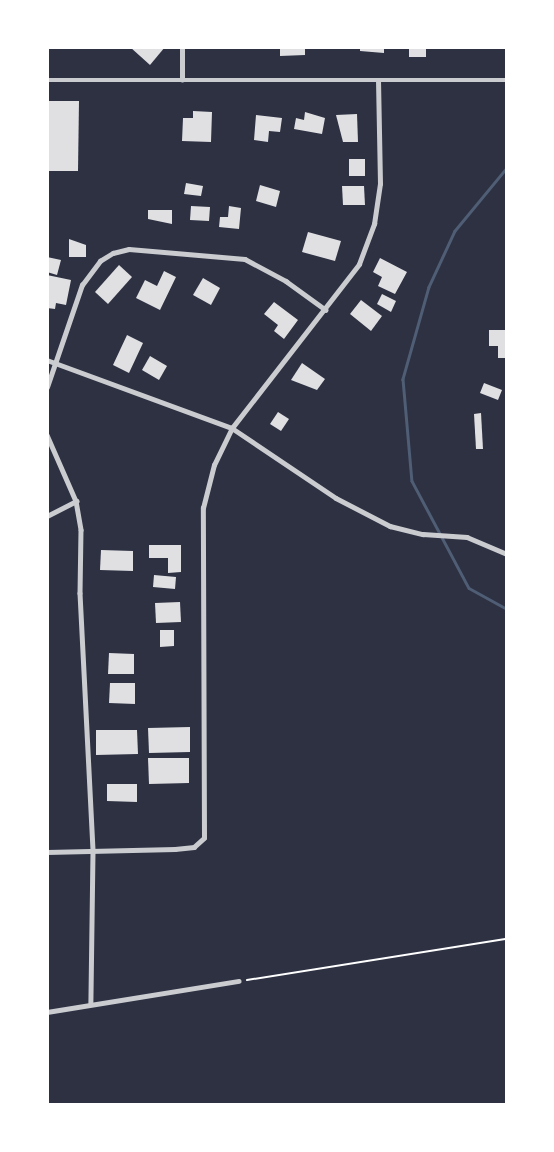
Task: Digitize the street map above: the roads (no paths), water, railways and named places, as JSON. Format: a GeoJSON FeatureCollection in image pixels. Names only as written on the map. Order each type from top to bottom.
{"type":"FeatureCollection","features":[{"type":"Feature","properties":{"kind":"street"},"geometry":{"type":"LineString","coordinates":[[182,47],[182,80]]}},
{"type":"Feature","properties":{"kind":"street"},"geometry":{"type":"LineString","coordinates":[[47,80],[507,80]]}},
{"type":"Feature","properties":{"kind":"street"},"geometry":{"type":"LineString","coordinates":[[47,852],[194,847],[204,838],[203,508],[214,465],[232,428],[359,264],[374,224],[380,184],[378,81]]}},
{"type":"Feature","properties":{"kind":"street"},"geometry":{"type":"LineString","coordinates":[[47,387],[90,270],[107,257],[129,249],[245,260],[286,281],[326,310]]}},
{"type":"Feature","properties":{"kind":"street"},"geometry":{"type":"LineString","coordinates":[[47,360],[56,360],[232,428],[336,498],[390,526],[414,533],[467,537],[507,554]]}},
{"type":"Feature","properties":{"kind":"street"},"geometry":{"type":"LineString","coordinates":[[47,435],[76,501],[81,530],[80,593],[93,852],[91,1003]]}},
{"type":"Feature","properties":{"kind":"street"},"geometry":{"type":"LineString","coordinates":[[47,516],[76,501]]}},
{"type":"Feature","properties":{"kind":"street"},"geometry":{"type":"LineString","coordinates":[[47,1012],[239,981]]}},
{"type":"Feature","properties":{"kind":"waterway"},"geometry":{"type":"LineString","coordinates":[[507,168],[455,231],[429,287],[403,379],[412,481],[469,588],[507,609]]}}]}
